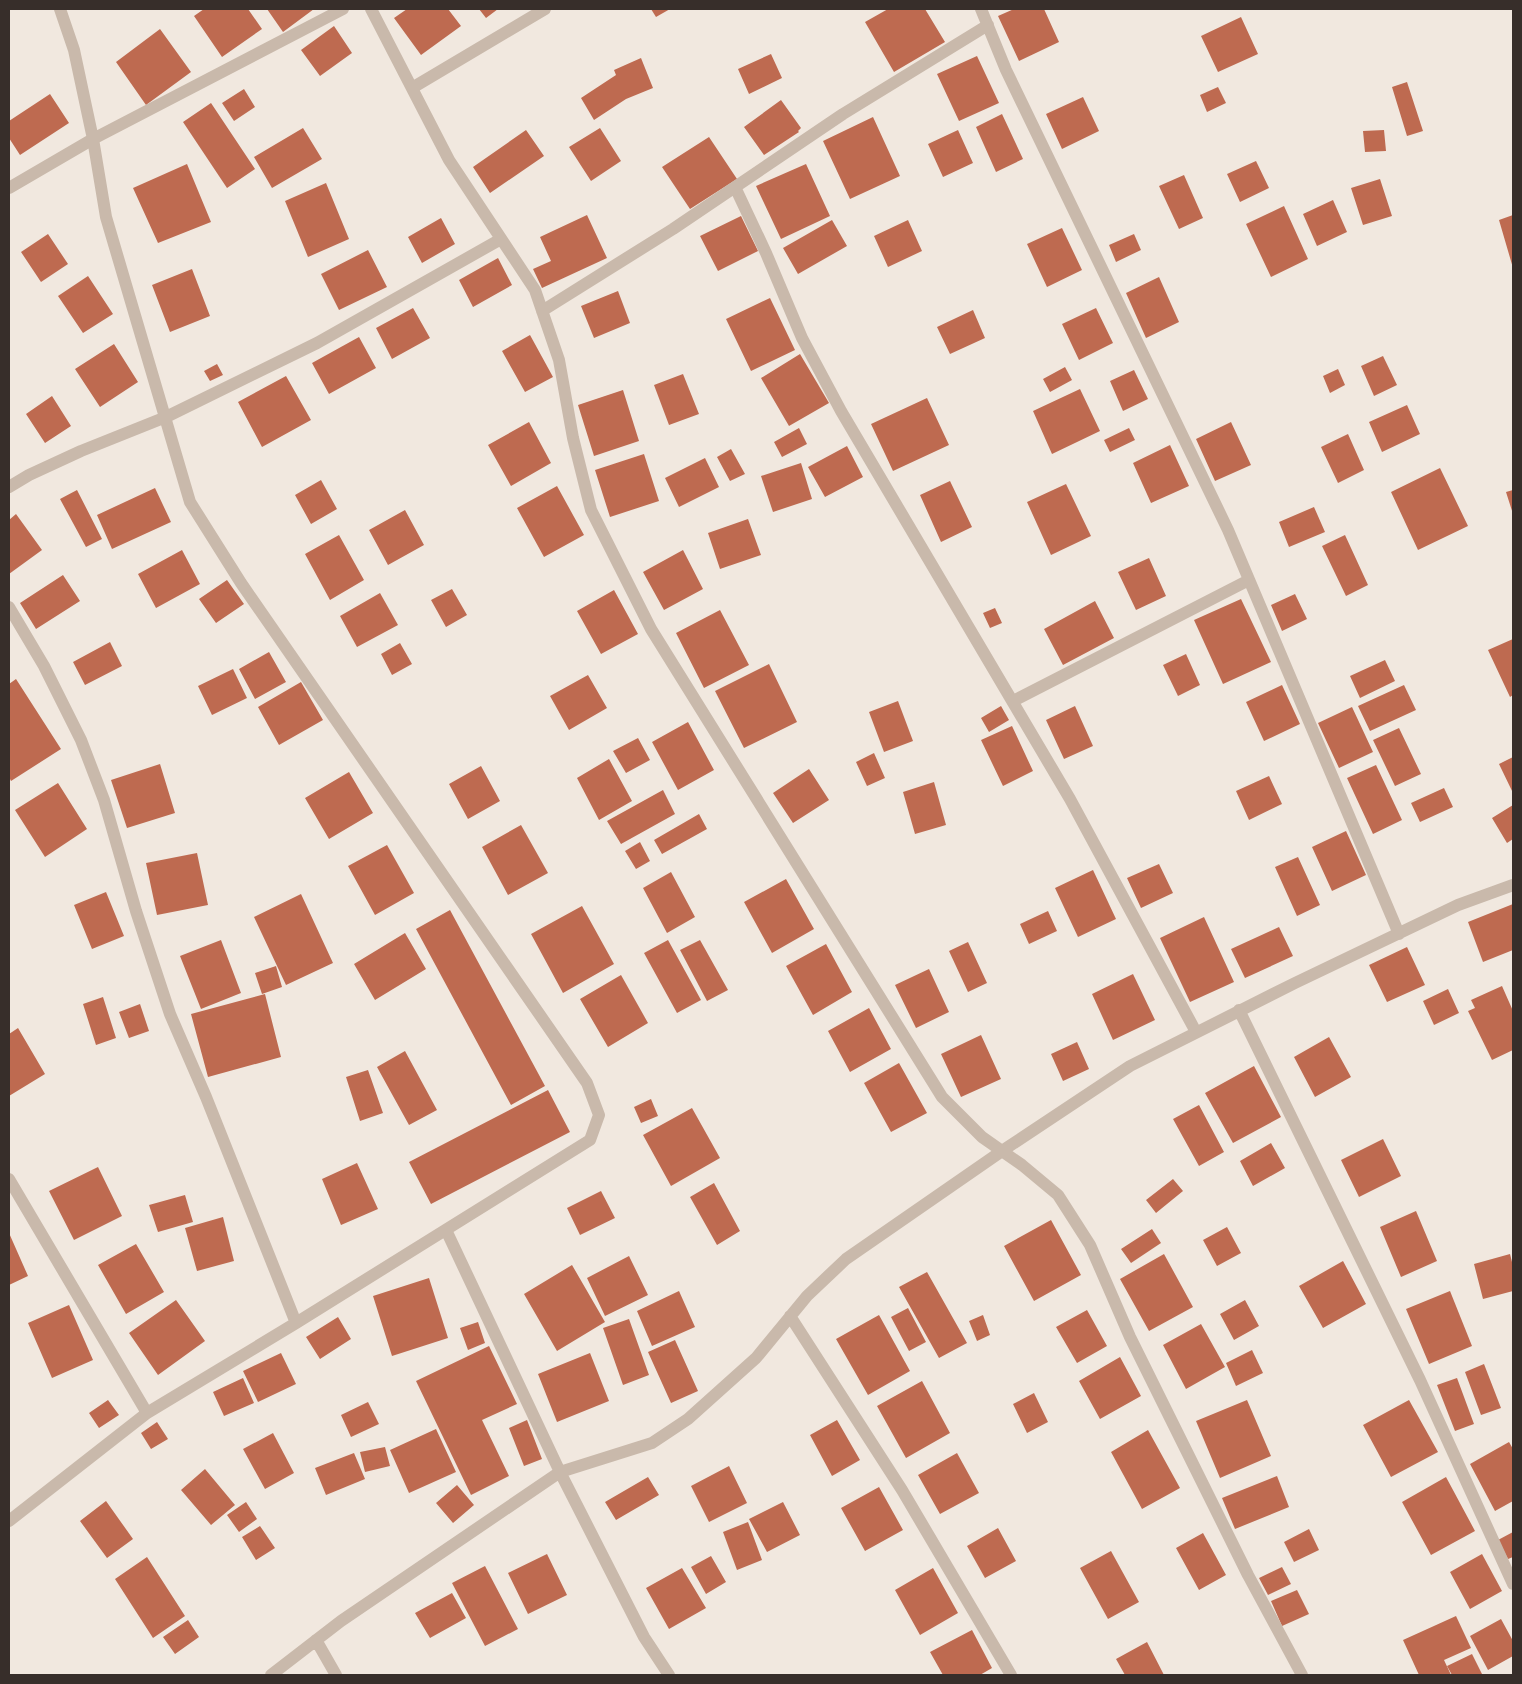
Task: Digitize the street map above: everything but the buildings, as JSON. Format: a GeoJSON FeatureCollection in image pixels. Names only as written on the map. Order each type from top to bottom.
{"type":"FeatureCollection","features":[{"type":"Feature","properties":{"kind":"street"},"geometry":{"type":"LineString","coordinates":[[9,1521],[147,1413],[296,1323],[590,1140],[600,1115],[587,1083],[230,566],[190,502],[106,218],[93,139],[74,50],[60,9]]}},
{"type":"Feature","properties":{"kind":"street"},"geometry":{"type":"LineString","coordinates":[[9,188],[93,139],[343,9]]}},
{"type":"Feature","properties":{"kind":"street"},"geometry":{"type":"LineString","coordinates":[[371,9],[450,160],[535,290],[559,360],[573,438],[591,510],[651,629],[942,1097],[982,1137],[1022,1165],[1058,1195],[1090,1245],[1130,1337],[1248,1575],[1302,1675]]}},
{"type":"Feature","properties":{"kind":"street"},"geometry":{"type":"LineString","coordinates":[[412,88],[545,9]]}},
{"type":"Feature","properties":{"kind":"street"},"geometry":{"type":"LineString","coordinates":[[981,9],[1006,70],[1228,530],[1399,934]]}},
{"type":"Feature","properties":{"kind":"street"},"geometry":{"type":"LineString","coordinates":[[542,312],[673,229],[842,114],[988,25]]}},
{"type":"Feature","properties":{"kind":"street"},"geometry":{"type":"LineString","coordinates":[[735,187],[766,253],[802,338],[841,411],[1070,799],[1196,1032]]}},
{"type":"Feature","properties":{"kind":"street"},"geometry":{"type":"LineString","coordinates":[[9,487],[29,475],[81,451],[166,417],[317,343],[501,239]]}},
{"type":"Feature","properties":{"kind":"street"},"geometry":{"type":"LineString","coordinates":[[1013,701],[1249,580]]}},
{"type":"Feature","properties":{"kind":"street"},"geometry":{"type":"LineString","coordinates":[[9,606],[44,666],[81,740],[104,800],[136,910],[170,1014],[206,1096],[296,1323]]}},
{"type":"Feature","properties":{"kind":"street"},"geometry":{"type":"LineString","coordinates":[[271,1675],[341,1621],[560,1472],[652,1443],[688,1419],[756,1358],[807,1296],[846,1259],[1002,1151],[1130,1066],[1239,1010],[1458,905],[1513,885]]}},
{"type":"Feature","properties":{"kind":"street"},"geometry":{"type":"LineString","coordinates":[[1239,1010],[1420,1380],[1513,1584]]}},
{"type":"Feature","properties":{"kind":"street"},"geometry":{"type":"LineString","coordinates":[[9,1179],[147,1413]]}},
{"type":"Feature","properties":{"kind":"street"},"geometry":{"type":"LineString","coordinates":[[446,1230],[560,1472],[644,1637],[670,1675]]}},
{"type":"Feature","properties":{"kind":"street"},"geometry":{"type":"LineString","coordinates":[[790,1316],[902,1490],[1011,1675]]}},
{"type":"Feature","properties":{"kind":"street"},"geometry":{"type":"LineString","coordinates":[[316,1640],[336,1675]]}}]}
